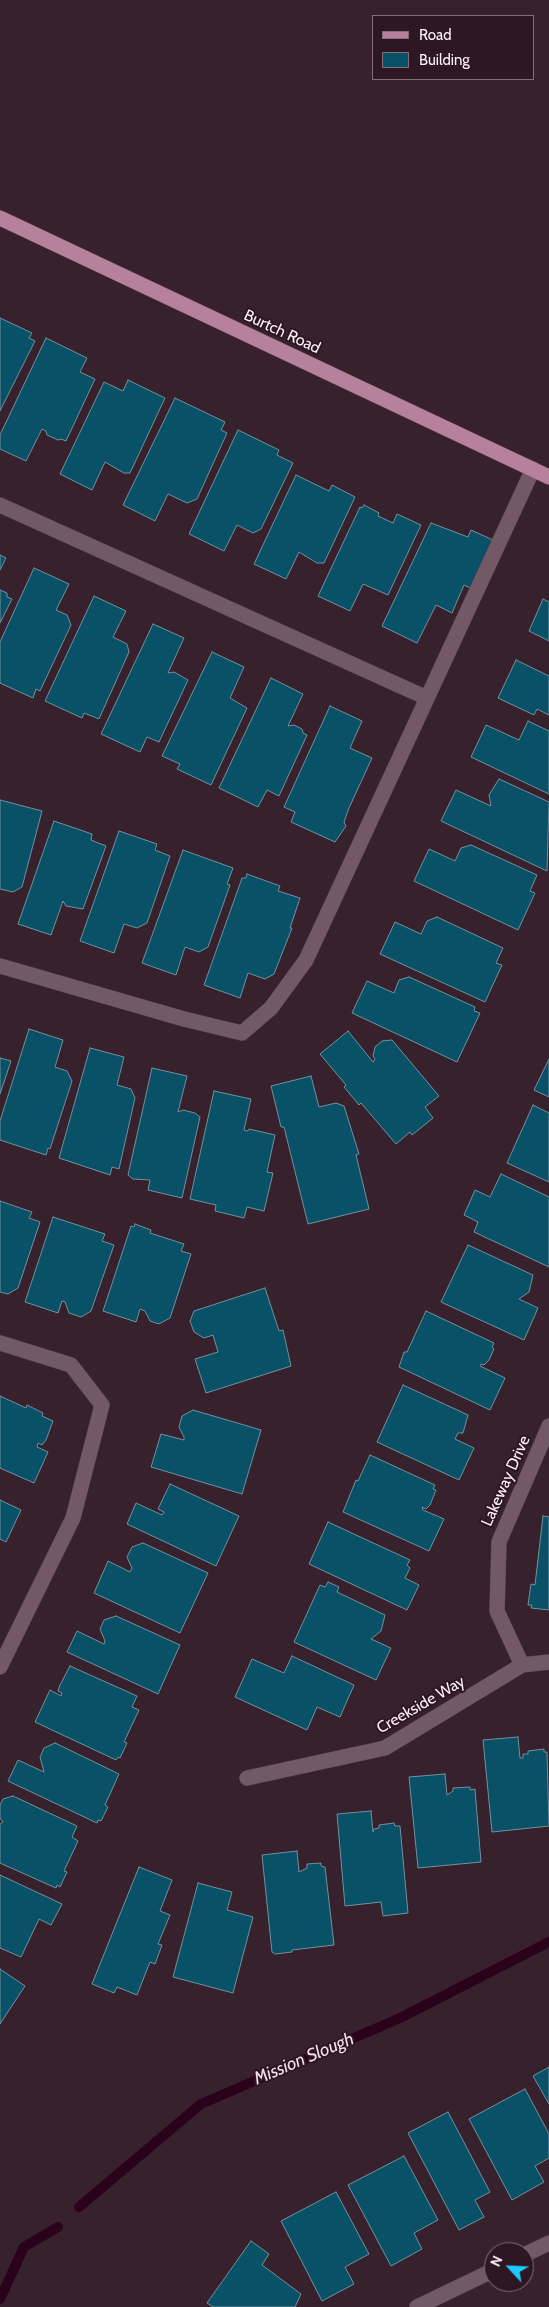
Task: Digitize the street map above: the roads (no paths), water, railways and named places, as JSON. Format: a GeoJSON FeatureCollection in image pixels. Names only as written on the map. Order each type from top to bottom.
{"type":"FeatureCollection","features":[{"type":"Feature","properties":{"kind":"main road","name":"Burtch Road"},"geometry":{"type":"LineString","coordinates":[[0,218],[549,477]]}},
{"type":"Feature","properties":{"kind":"street"},"geometry":{"type":"LineString","coordinates":[[0,966],[184,1019],[242,1033],[271,1008],[306,960],[533,469]]}},
{"type":"Feature","properties":{"kind":"street"},"geometry":{"type":"LineString","coordinates":[[0,505],[427,698]]}},
{"type":"Feature","properties":{"kind":"street"},"geometry":{"type":"LineString","coordinates":[[0,1343],[71,1365],[102,1405],[72,1518],[0,1666]]}},
{"type":"Feature","properties":{"kind":"street","name":"Lakeway Drive"},"geometry":{"type":"LineString","coordinates":[[522,1665],[497,1610],[499,1542],[549,1426]]}},
{"type":"Feature","properties":{"kind":"street","name":"Creekside Way"},"geometry":{"type":"LineString","coordinates":[[247,1778],[385,1748],[522,1665],[549,1662]]}},
{"type":"Feature","properties":{"kind":"street"},"geometry":{"type":"LineString","coordinates":[[534,2250],[549,2243]]}},
{"type":"Feature","properties":{"kind":"street"},"geometry":{"type":"LineString","coordinates":[[417,2307],[484,2275]]}},
{"type":"Feature","properties":{"kind":"waterway","name":"Mission Slough"},"geometry":{"type":"LineString","coordinates":[[79,2207],[201,2104],[400,2018],[549,1942]]}},
{"type":"Feature","properties":{"kind":"waterway","name":"Mission Slough"},"geometry":{"type":"LineString","coordinates":[[0,2299],[24,2247],[58,2227]]}}]}
